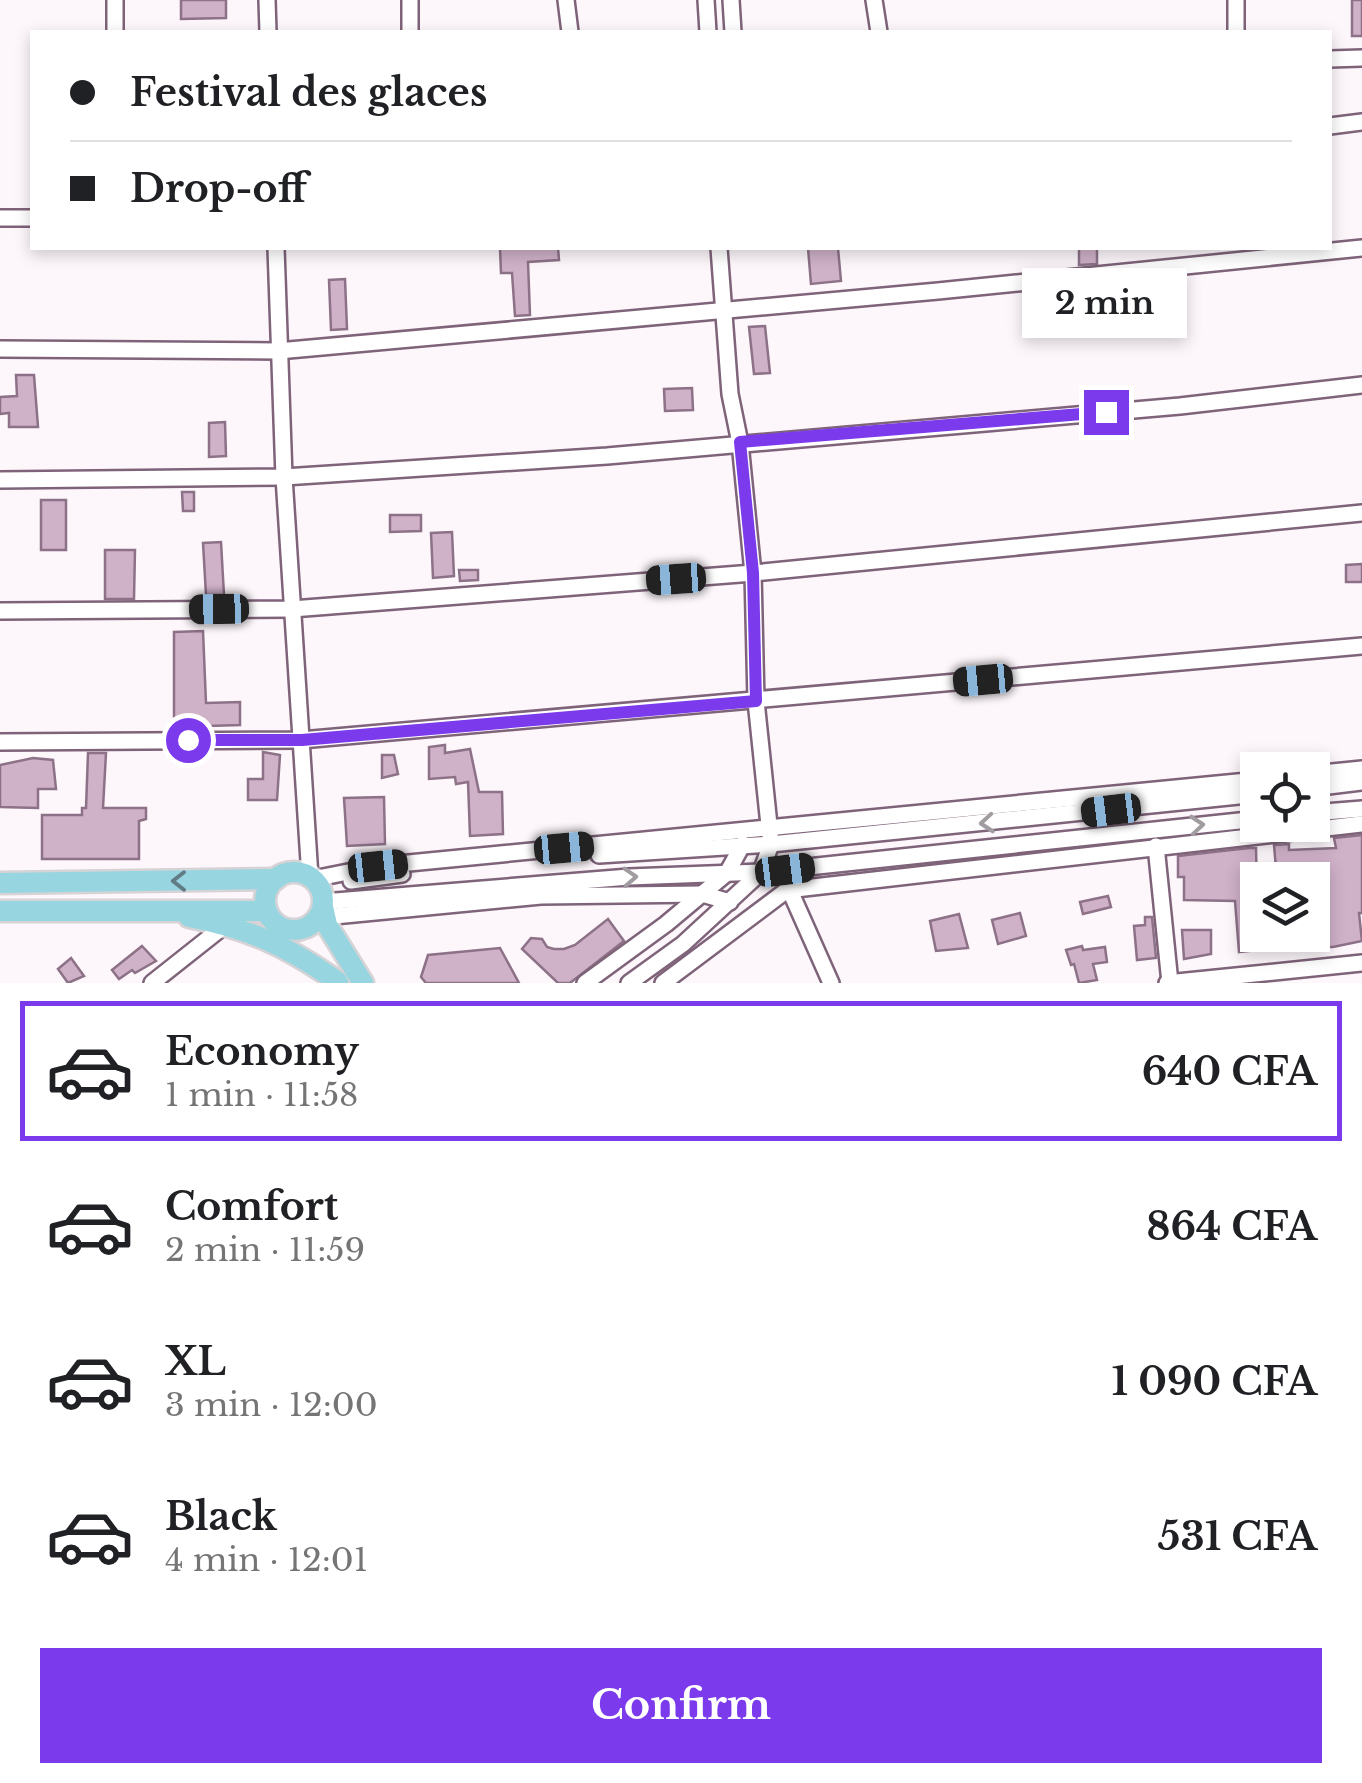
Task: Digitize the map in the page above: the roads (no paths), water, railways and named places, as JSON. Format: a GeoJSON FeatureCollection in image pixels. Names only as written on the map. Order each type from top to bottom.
{"type":"FeatureCollection","features":[{"type":"Feature","properties":{"kind":"main road"},"geometry":{"type":"LineString","coordinates":[[0,882],[276,878],[293,872],[319,895],[363,983]]}},
{"type":"Feature","properties":{"kind":"main road"},"geometry":{"type":"LineString","coordinates":[[276,878],[267,892],[267,910],[278,924],[311,942],[338,982]]}},
{"type":"Feature","properties":{"kind":"main road"},"geometry":{"type":"LineString","coordinates":[[295,930],[314,923],[319,895]]}},
{"type":"Feature","properties":{"kind":"main road"},"geometry":{"type":"LineString","coordinates":[[133,910],[167,912],[282,945],[338,982]]}},
{"type":"Feature","properties":{"kind":"main road"},"geometry":{"type":"LineString","coordinates":[[10,911],[267,910]]}},
{"type":"Feature","properties":{"kind":"street"},"geometry":{"type":"LineString","coordinates":[[114,30],[115,0]]}},
{"type":"Feature","properties":{"kind":"street"},"geometry":{"type":"LineString","coordinates":[[267,0],[268,30]]}},
{"type":"Feature","properties":{"kind":"street"},"geometry":{"type":"LineString","coordinates":[[410,0],[410,30]]}},
{"type":"Feature","properties":{"kind":"street"},"geometry":{"type":"LineString","coordinates":[[566,0],[570,30]]}},
{"type":"Feature","properties":{"kind":"street"},"geometry":{"type":"LineString","coordinates":[[706,0],[708,30]]}},
{"type":"Feature","properties":{"kind":"street"},"geometry":{"type":"LineString","coordinates":[[731,0],[733,30]]}},
{"type":"Feature","properties":{"kind":"street"},"geometry":{"type":"LineString","coordinates":[[874,0],[879,30]]}},
{"type":"Feature","properties":{"kind":"street"},"geometry":{"type":"LineString","coordinates":[[1236,0],[1236,30]]}},
{"type":"Feature","properties":{"kind":"street"},"geometry":{"type":"LineString","coordinates":[[1332,59],[1362,58]]}},
{"type":"Feature","properties":{"kind":"street"},"geometry":{"type":"LineString","coordinates":[[1332,126],[1362,122]]}},
{"type":"Feature","properties":{"kind":"street"},"geometry":{"type":"LineString","coordinates":[[0,218],[30,218]]}},
{"type":"Feature","properties":{"kind":"street"},"geometry":{"type":"LineString","coordinates":[[0,349],[278,350],[1362,248]]}},
{"type":"Feature","properties":{"kind":"street"},"geometry":{"type":"LineString","coordinates":[[276,250],[292,609],[319,895]]}},
{"type":"Feature","properties":{"kind":"street"},"geometry":{"type":"LineString","coordinates":[[629,983],[682,944],[761,872],[770,836],[756,701],[753,573],[740,442],[730,394],[719,250]]}},
{"type":"Feature","properties":{"kind":"street"},"geometry":{"type":"LineString","coordinates":[[0,480],[284,477],[607,456],[1180,406],[1362,385]]}},
{"type":"Feature","properties":{"kind":"street"},"geometry":{"type":"LineString","coordinates":[[0,611],[292,609],[753,573],[1362,514]]}},
{"type":"Feature","properties":{"kind":"street"},"geometry":{"type":"LineString","coordinates":[[0,742],[302,740],[1362,646]]}},
{"type":"Feature","properties":{"kind":"street"},"geometry":{"type":"LineString","coordinates":[[1330,772],[1362,768]]}},
{"type":"Feature","properties":{"kind":"street"},"geometry":{"type":"LineString","coordinates":[[319,895],[546,859],[743,844],[770,836],[1240,782]]}},
{"type":"Feature","properties":{"kind":"street"},"geometry":{"type":"LineString","coordinates":[[1330,786],[1362,782]]}},
{"type":"Feature","properties":{"kind":"street"},"geometry":{"type":"LineString","coordinates":[[319,895],[378,866],[1240,796]]}},
{"type":"Feature","properties":{"kind":"street"},"geometry":{"type":"LineString","coordinates":[[1330,812],[1362,809]]}},
{"type":"Feature","properties":{"kind":"street"},"geometry":{"type":"LineString","coordinates":[[319,895],[761,872],[1240,821]]}},
{"type":"Feature","properties":{"kind":"street"},"geometry":{"type":"LineString","coordinates":[[663,983],[787,890],[1362,824]]}},
{"type":"Feature","properties":{"kind":"street"},"geometry":{"type":"LineString","coordinates":[[585,983],[727,873],[743,844]]}},
{"type":"Feature","properties":{"kind":"street"},"geometry":{"type":"LineString","coordinates":[[1156,846],[1169,983],[1362,963]]}},
{"type":"Feature","properties":{"kind":"street"},"geometry":{"type":"LineString","coordinates":[[785,870],[787,890],[831,983]]}},
{"type":"Feature","properties":{"kind":"street"},"geometry":{"type":"LineString","coordinates":[[319,895],[702,894],[730,902]]}},
{"type":"Feature","properties":{"kind":"street"},"geometry":{"type":"LineString","coordinates":[[0,927],[10,911]]}},
{"type":"Feature","properties":{"kind":"street"},"geometry":{"type":"LineString","coordinates":[[152,983],[224,926]]}}]}
